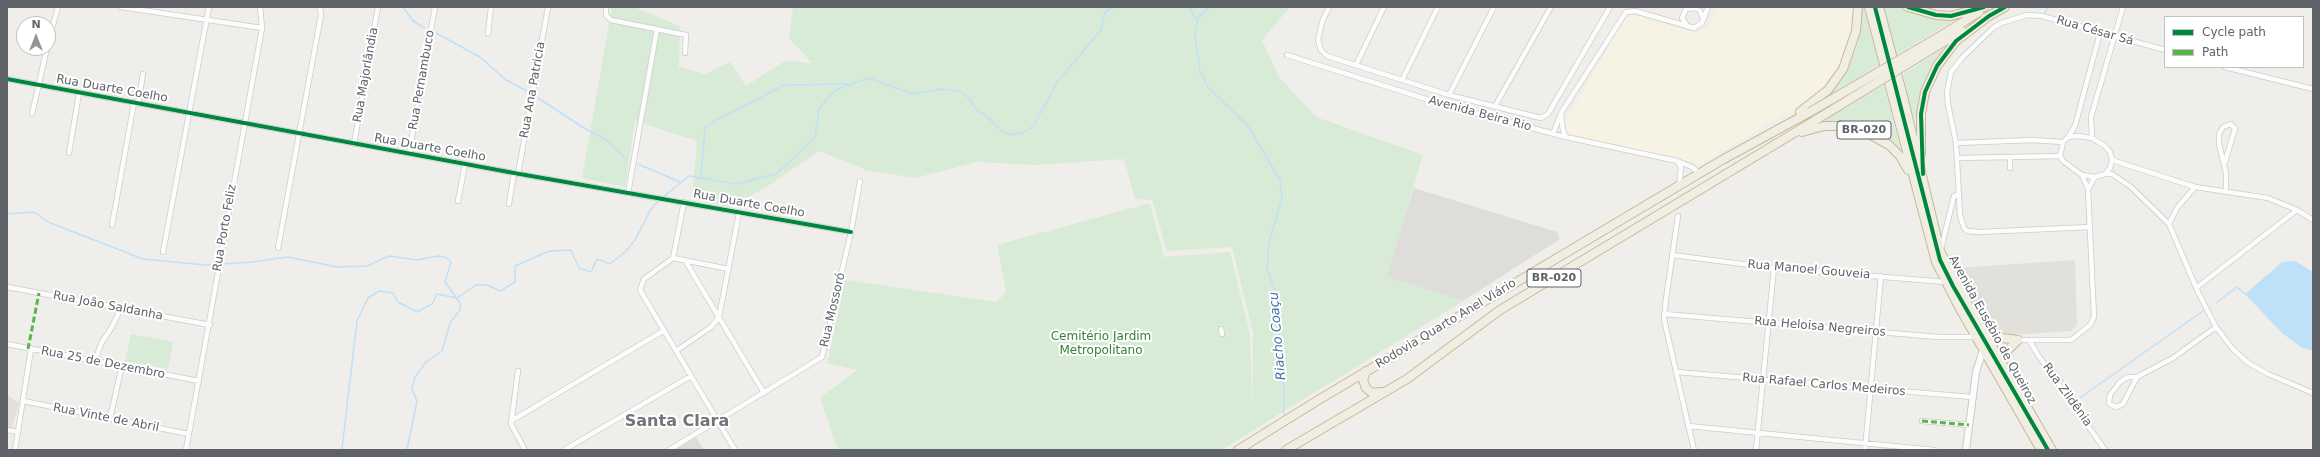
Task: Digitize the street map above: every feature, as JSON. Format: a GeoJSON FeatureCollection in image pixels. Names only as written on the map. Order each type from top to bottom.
{"type":"FeatureCollection","features":[{"type":"Feature","properties":{"kind":"highway"},"geometry":{"type":"LineString","coordinates":[[1760,139],[1814,103],[1832,84],[1848,58],[1856,31],[1858,7]]}},
{"type":"Feature","properties":{"kind":"highway","name":"Avenida Eusébio de Queiroz"},"geometry":{"type":"LineString","coordinates":[[1870,7],[1931,249],[1945,282],[2042,450]]}},
{"type":"Feature","properties":{"kind":"highway","name":"Avenida Eusébio de Queiroz"},"geometry":{"type":"LineString","coordinates":[[1879,7],[1940,251],[1963,296],[2052,450]]}},
{"type":"Feature","properties":{"kind":"highway"},"geometry":{"type":"LineString","coordinates":[[1908,7],[1936,15],[1951,16],[1985,7]]}},
{"type":"Feature","properties":{"kind":"highway","name":"BR-020"},"geometry":{"type":"LineString","coordinates":[[1786,138],[1943,38],[1985,7]]}},
{"type":"Feature","properties":{"kind":"highway"},"geometry":{"type":"LineString","coordinates":[[1925,187],[1920,125],[1925,92],[1947,51],[1989,16],[2005,7]]}},
{"type":"Feature","properties":{"kind":"highway","name":"BR-020"},"geometry":{"type":"LineString","coordinates":[[1760,139],[1943,38],[1989,16]]}},
{"type":"Feature","properties":{"kind":"highway","name":"BR-020"},"geometry":{"type":"LineString","coordinates":[[1786,138],[1810,129],[1830,125],[1847,126],[1868,132],[1894,150],[1905,163],[1915,188]]}},
{"type":"Feature","properties":{"kind":"highway","name":"Rodovia Quarto Anel Viário"},"geometry":{"type":"LineString","coordinates":[[1286,450],[1413,375],[1500,310],[1786,138]]}},
{"type":"Feature","properties":{"kind":"highway","name":"Rodovia Quarto Anel Viário"},"geometry":{"type":"LineString","coordinates":[[1239,449],[1366,371],[1760,139]]}},
{"type":"Feature","properties":{"kind":"highway"},"geometry":{"type":"LineString","coordinates":[[1577,246],[1587,258]]}},
{"type":"Feature","properties":{"kind":"highway"},"geometry":{"type":"LineString","coordinates":[[1987,336],[2018,340]]}},
{"type":"Feature","properties":{"kind":"highway"},"geometry":{"type":"LineString","coordinates":[[2001,362],[2009,349],[2018,340]]}},
{"type":"Feature","properties":{"kind":"highway"},"geometry":{"type":"LineString","coordinates":[[1366,371],[1363,380],[1366,388],[1372,393],[1383,392]]}},
{"type":"Feature","properties":{"kind":"highway"},"geometry":{"type":"LineString","coordinates":[[1239,449],[1249,450]]}},
{"type":"Feature","properties":{"kind":"street"},"geometry":{"type":"LineString","coordinates":[[121,7],[262,28]]}},
{"type":"Feature","properties":{"kind":"street"},"geometry":{"type":"LineString","coordinates":[[159,13],[160,7]]}},
{"type":"Feature","properties":{"kind":"street"},"geometry":{"type":"LineString","coordinates":[[163,252],[209,7]]}},
{"type":"Feature","properties":{"kind":"street","name":"Rua Porto Feliz"},"geometry":{"type":"LineString","coordinates":[[186,450],[210,325],[220,254],[262,28],[260,7]]}},
{"type":"Feature","properties":{"kind":"street"},"geometry":{"type":"LineString","coordinates":[[278,248],[321,15],[320,7]]}},
{"type":"Feature","properties":{"kind":"street","name":"Rua Majorlândia"},"geometry":{"type":"LineString","coordinates":[[354,144],[378,7]]}},
{"type":"Feature","properties":{"kind":"street","name":"Rua Pernambuco"},"geometry":{"type":"LineString","coordinates":[[409,154],[435,7]]}},
{"type":"Feature","properties":{"kind":"street"},"geometry":{"type":"LineString","coordinates":[[488,34],[491,7]]}},
{"type":"Feature","properties":{"kind":"street","name":"Rua Ana Patricia"},"geometry":{"type":"LineString","coordinates":[[509,204],[548,7]]}},
{"type":"Feature","properties":{"kind":"street"},"geometry":{"type":"LineString","coordinates":[[606,7],[606,15],[611,20],[686,35],[685,53]]}},
{"type":"Feature","properties":{"kind":"street"},"geometry":{"type":"LineString","coordinates":[[1329,7],[1320,30],[1318,40],[1321,50],[1327,56],[1449,95],[1544,118],[1548,114],[1610,7]]}},
{"type":"Feature","properties":{"kind":"street"},"geometry":{"type":"LineString","coordinates":[[1356,65],[1384,7]]}},
{"type":"Feature","properties":{"kind":"street"},"geometry":{"type":"LineString","coordinates":[[1402,80],[1438,7]]}},
{"type":"Feature","properties":{"kind":"street"},"geometry":{"type":"LineString","coordinates":[[1449,95],[1494,7]]}},
{"type":"Feature","properties":{"kind":"street"},"geometry":{"type":"LineString","coordinates":[[1495,106],[1552,7]]}},
{"type":"Feature","properties":{"kind":"street"},"geometry":{"type":"LineString","coordinates":[[1682,18],[1686,9],[1689,7],[1701,8],[1703,19]]}},
{"type":"Feature","properties":{"kind":"street"},"geometry":{"type":"LineString","coordinates":[[1553,134],[1561,113],[1626,12],[1635,11],[1688,27],[1697,27],[1703,19],[1708,7]]}},
{"type":"Feature","properties":{"kind":"street"},"geometry":{"type":"LineString","coordinates":[[2092,138],[2091,117],[2123,7]]}},
{"type":"Feature","properties":{"kind":"street","name":"Rua César Sá"},"geometry":{"type":"LineString","coordinates":[[2090,226],[1980,232],[1967,231],[1961,225],[1956,143],[1947,92],[1951,72],[1987,33],[2001,23],[2018,17],[2042,16],[2164,50]]}},
{"type":"Feature","properties":{"kind":"street"},"geometry":{"type":"LineString","coordinates":[[1682,18],[1688,27]]}},
{"type":"Feature","properties":{"kind":"street"},"geometry":{"type":"LineString","coordinates":[[1670,21],[1682,18]]}},
{"type":"Feature","properties":{"kind":"street"},"geometry":{"type":"LineString","coordinates":[[628,193],[657,29]]}},
{"type":"Feature","properties":{"kind":"street"},"geometry":{"type":"LineString","coordinates":[[2060,156],[2063,142],[2075,126],[2100,33]]}},
{"type":"Feature","properties":{"kind":"street","name":"Avenida Beira Rio"},"geometry":{"type":"LineString","coordinates":[[1287,55],[1448,106],[1553,134],[1677,161],[1692,167],[1700,174]]}},
{"type":"Feature","properties":{"kind":"street"},"geometry":{"type":"LineString","coordinates":[[32,114],[40,86],[46,56]]}},
{"type":"Feature","properties":{"kind":"street"},"geometry":{"type":"LineString","coordinates":[[2229,68],[2313,89]]}},
{"type":"Feature","properties":{"kind":"street"},"geometry":{"type":"LineString","coordinates":[[112,225],[143,74]]}},
{"type":"Feature","properties":{"kind":"street","name":"Rua Duarte Coelho"},"geometry":{"type":"LineString","coordinates":[[7,79],[516,174],[673,200],[850,232]]}},
{"type":"Feature","properties":{"kind":"street"},"geometry":{"type":"LineString","coordinates":[[69,153],[79,93]]}},
{"type":"Feature","properties":{"kind":"street"},"geometry":{"type":"LineString","coordinates":[[1561,113],[1562,130],[1566,137]]}},
{"type":"Feature","properties":{"kind":"street"},"geometry":{"type":"LineString","coordinates":[[2224,162],[2235,129],[2232,124],[2223,127],[2219,134],[2219,144],[2224,162],[2226,192]]}},
{"type":"Feature","properties":{"kind":"street"},"geometry":{"type":"LineString","coordinates":[[2068,137],[2079,136],[2092,138],[2105,146],[2110,152],[2112,160],[2110,168],[2105,174]]}},
{"type":"Feature","properties":{"kind":"street"},"geometry":{"type":"LineString","coordinates":[[1956,143],[2032,140],[2063,142]]}},
{"type":"Feature","properties":{"kind":"street"},"geometry":{"type":"LineString","coordinates":[[1957,158],[2060,156]]}},
{"type":"Feature","properties":{"kind":"street"},"geometry":{"type":"LineString","coordinates":[[2060,156],[2068,166],[2082,175],[2095,177],[2105,174],[2112,174],[2131,188],[2169,224],[2196,288],[2216,327],[2232,348],[2247,362],[2268,374],[2313,393]]}},
{"type":"Feature","properties":{"kind":"street"},"geometry":{"type":"LineString","coordinates":[[2010,157],[2010,168]]}},
{"type":"Feature","properties":{"kind":"street"},"geometry":{"type":"LineString","coordinates":[[2112,160],[2195,187],[2268,198],[2297,210],[2313,220]]}},
{"type":"Feature","properties":{"kind":"street"},"geometry":{"type":"LineString","coordinates":[[1677,161],[1681,167],[1679,187]]}},
{"type":"Feature","properties":{"kind":"street"},"geometry":{"type":"LineString","coordinates":[[458,201],[465,164]]}},
{"type":"Feature","properties":{"kind":"street"},"geometry":{"type":"LineString","coordinates":[[2018,340],[2071,340],[2090,325],[2094,317],[2088,189],[2082,175]]}},
{"type":"Feature","properties":{"kind":"street"},"geometry":{"type":"LineString","coordinates":[[2088,189],[2095,177]]}},
{"type":"Feature","properties":{"kind":"street","name":"Rua Mossoró"},"geometry":{"type":"LineString","coordinates":[[669,450],[822,357],[860,181]]}},
{"type":"Feature","properties":{"kind":"street"},"geometry":{"type":"LineString","coordinates":[[2169,224],[2177,208],[2195,187]]}},
{"type":"Feature","properties":{"kind":"street"},"geometry":{"type":"LineString","coordinates":[[1940,251],[1954,196],[1959,194]]}},
{"type":"Feature","properties":{"kind":"street"},"geometry":{"type":"LineString","coordinates":[[684,202],[672,258],[644,279],[640,290],[735,450]]}},
{"type":"Feature","properties":{"kind":"street"},"geometry":{"type":"LineString","coordinates":[[2196,288],[2297,210]]}},
{"type":"Feature","properties":{"kind":"street"},"geometry":{"type":"LineString","coordinates":[[676,351],[711,327],[719,317],[739,213]]}},
{"type":"Feature","properties":{"kind":"street"},"geometry":{"type":"LineString","coordinates":[[1678,216],[1664,314],[1666,330],[1694,450]]}},
{"type":"Feature","properties":{"kind":"street","name":"Rua Manoel Gouveia"},"geometry":{"type":"LineString","coordinates":[[1672,255],[1774,268],[1945,282]]}},
{"type":"Feature","properties":{"kind":"street"},"geometry":{"type":"LineString","coordinates":[[672,258],[686,262],[729,269]]}},
{"type":"Feature","properties":{"kind":"street"},"geometry":{"type":"LineString","coordinates":[[686,262],[764,393]]}},
{"type":"Feature","properties":{"kind":"street"},"geometry":{"type":"LineString","coordinates":[[1756,450],[1774,268]]}},
{"type":"Feature","properties":{"kind":"street"},"geometry":{"type":"LineString","coordinates":[[1865,450],[1881,276]]}},
{"type":"Feature","properties":{"kind":"street","name":"Rua João Saldanha"},"geometry":{"type":"LineString","coordinates":[[7,287],[210,325]]}},
{"type":"Feature","properties":{"kind":"street"},"geometry":{"type":"LineString","coordinates":[[95,360],[102,342],[112,327],[120,308]]}},
{"type":"Feature","properties":{"kind":"street","name":"Rua Heloisa Negreiros"},"geometry":{"type":"LineString","coordinates":[[1664,314],[1938,337],[1976,337]]}},
{"type":"Feature","properties":{"kind":"street"},"geometry":{"type":"LineString","coordinates":[[2137,377],[2123,404],[2117,407],[2109,403],[2110,395],[2123,379],[2137,377],[2173,358],[2216,327]]}},
{"type":"Feature","properties":{"kind":"street"},"geometry":{"type":"LineString","coordinates":[[511,421],[663,331]]}},
{"type":"Feature","properties":{"kind":"street","name":"Rua Zildênia"},"geometry":{"type":"LineString","coordinates":[[2029,340],[2105,450]]}},
{"type":"Feature","properties":{"kind":"street","name":"Rua 25 de Dezembro"},"geometry":{"type":"LineString","coordinates":[[7,344],[199,381]]}},
{"type":"Feature","properties":{"kind":"street"},"geometry":{"type":"LineString","coordinates":[[15,450],[31,349]]}},
{"type":"Feature","properties":{"kind":"street"},"geometry":{"type":"LineString","coordinates":[[1966,450],[1971,397],[1978,363],[1983,350]]}},
{"type":"Feature","properties":{"kind":"street"},"geometry":{"type":"LineString","coordinates":[[110,418],[122,366]]}},
{"type":"Feature","properties":{"kind":"street"},"geometry":{"type":"LineString","coordinates":[[518,371],[511,421],[524,450]]}},
{"type":"Feature","properties":{"kind":"street","name":"Rua Rafael Carlos Medeiros"},"geometry":{"type":"LineString","coordinates":[[1677,372],[1971,397]]}},
{"type":"Feature","properties":{"kind":"street"},"geometry":{"type":"LineString","coordinates":[[564,450],[691,376]]}},
{"type":"Feature","properties":{"kind":"street","name":"Rua Vinte de Abril"},"geometry":{"type":"LineString","coordinates":[[23,401],[189,434]]}},
{"type":"Feature","properties":{"kind":"street"},"geometry":{"type":"LineString","coordinates":[[1922,420],[1969,424]]}},
{"type":"Feature","properties":{"kind":"street"},"geometry":{"type":"LineString","coordinates":[[1688,426],[1934,450]]}},
{"type":"Feature","properties":{"kind":"street"},"geometry":{"type":"LineString","coordinates":[[7,430],[18,432]]}},
{"type":"Feature","properties":{"kind":"shaded area"},"geometry":{"type":"Polygon","coordinates":[[[1718,7],[1855,7],[1854,26],[1846,54],[1837,72],[1822,91],[1697,166],[1691,161],[1686,162],[1563,133],[1561,128],[1627,16],[1632,15],[1696,33],[1711,25],[1718,7]]]}},
{"type":"Feature","properties":{"kind":"shaded area"},"geometry":{"type":"Polygon","coordinates":[[[1414,188],[1557,232],[1560,239],[1463,301],[1386,277],[1414,188]]]}},
{"type":"Feature","properties":{"kind":"shaded area"},"geometry":{"type":"Polygon","coordinates":[[[2075,260],[2077,325],[2071,331],[2012,335],[1992,334],[1955,268],[2075,260]]]}},
{"type":"Feature","properties":{"kind":"shaded area"},"geometry":{"type":"Polygon","coordinates":[[[7,395],[19,403],[12,428],[7,427],[7,395]]]}},
{"type":"Feature","properties":{"kind":"shaded area"},"geometry":{"type":"Polygon","coordinates":[[[696,437],[704,450],[674,450],[696,437]]]}},
{"type":"Feature","properties":{"kind":"green space","name":"Cemitério Jardim Metropolitano"},"geometry":{"type":"Polygon","coordinates":[[[612,7],[634,7],[680,26],[679,67],[705,74],[730,62],[746,86],[785,61],[812,63],[789,38],[793,7],[1290,7],[1262,40],[1279,77],[1316,117],[1423,155],[1387,277],[1463,301],[1221,450],[838,450],[820,398],[857,370],[827,363],[845,280],[997,302],[1006,292],[997,245],[1150,203],[1164,257],[1230,252],[1250,334],[1252,413],[1253,333],[1232,247],[1167,251],[1152,200],[1135,199],[1124,159],[1034,165],[977,162],[915,178],[866,170],[819,151],[768,186],[731,207],[692,199],[697,141],[635,121],[625,187],[582,178],[612,7]]]}},
{"type":"Feature","properties":{"kind":"green space"},"geometry":{"type":"Polygon","coordinates":[[[1861,7],[1864,7],[1879,65],[1825,98],[1851,62],[1859,38],[1861,7]]]}},
{"type":"Feature","properties":{"kind":"green space"},"geometry":{"type":"Polygon","coordinates":[[[1883,7],[1902,7],[1925,16],[1945,19],[1960,17],[1896,55],[1883,7]]]}},
{"type":"Feature","properties":{"kind":"green space"},"geometry":{"type":"Polygon","coordinates":[[[1946,47],[1923,87],[1914,124],[1903,74],[1946,47]]]}},
{"type":"Feature","properties":{"kind":"green space"},"geometry":{"type":"Polygon","coordinates":[[[1884,85],[1901,153],[1885,138],[1868,129],[1851,123],[1821,121],[1884,85]]]}},
{"type":"Feature","properties":{"kind":"green space"},"geometry":{"type":"Polygon","coordinates":[[[131,334],[173,342],[168,369],[125,361],[131,334]]]}},
{"type":"Feature","properties":{"kind":"water"},"geometry":{"type":"Polygon","coordinates":[[[2295,261],[2313,272],[2313,351],[2301,347],[2282,333],[2245,294],[2282,262],[2295,261]]]}},
{"type":"Feature","properties":{"kind":"waterway"},"geometry":{"type":"LineString","coordinates":[[403,7],[413,21],[425,28]]}},
{"type":"Feature","properties":{"kind":"waterway"},"geometry":{"type":"LineString","coordinates":[[663,197],[689,176],[736,184],[776,174],[815,138],[819,109],[830,95],[842,87],[869,78],[913,94],[943,89],[959,91],[969,98],[977,111],[985,115],[1003,132],[1012,135],[1026,131],[1034,125],[1058,81],[1101,30],[1105,12],[1114,7]]}},
{"type":"Feature","properties":{"kind":"waterway"},"geometry":{"type":"LineString","coordinates":[[1190,7],[1194,18],[1198,18]]}},
{"type":"Feature","properties":{"kind":"waterway","name":"Riacho Coaçu"},"geometry":{"type":"LineString","coordinates":[[1212,7],[1205,10],[1198,18],[1195,37],[1200,71],[1208,87],[1248,126],[1280,180],[1282,199],[1269,242],[1267,269],[1275,290],[1284,389],[1284,416]]}},
{"type":"Feature","properties":{"kind":"waterway"},"geometry":{"type":"LineString","coordinates":[[2045,13],[2048,7]]}},
{"type":"Feature","properties":{"kind":"waterway"},"geometry":{"type":"LineString","coordinates":[[436,33],[480,57],[506,80],[527,91]]}},
{"type":"Feature","properties":{"kind":"waterway"},"geometry":{"type":"LineString","coordinates":[[701,177],[705,128],[713,122],[784,85],[848,84]]}},
{"type":"Feature","properties":{"kind":"waterway"},"geometry":{"type":"LineString","coordinates":[[538,98],[584,128],[606,140],[625,158]]}},
{"type":"Feature","properties":{"kind":"waterway"},"geometry":{"type":"LineString","coordinates":[[638,164],[680,182]]}},
{"type":"Feature","properties":{"kind":"waterway"},"geometry":{"type":"LineString","coordinates":[[345,450],[342,449],[357,321],[368,298],[379,291],[393,293],[398,302],[417,312],[432,304],[437,294],[457,298],[476,285],[487,285],[500,291],[515,282],[515,266],[549,251],[571,250],[579,268],[591,272],[597,259],[610,264],[626,251],[635,240],[651,209],[660,199]]}},
{"type":"Feature","properties":{"kind":"waterway"},"geometry":{"type":"LineString","coordinates":[[7,214],[34,212],[48,222],[143,259],[205,265],[252,262],[288,257],[337,267],[367,266],[389,256],[417,260],[438,256],[445,257],[451,262],[445,282],[460,303],[460,310],[450,323],[442,351],[426,362],[415,377],[412,388],[417,401],[407,450]]}},
{"type":"Feature","properties":{"kind":"waterway"},"geometry":{"type":"LineString","coordinates":[[2216,303],[2237,287],[2245,294]]}},
{"type":"Feature","properties":{"kind":"waterway"},"geometry":{"type":"LineString","coordinates":[[2050,363],[2077,400],[2203,311]]}},
{"type":"Feature","properties":{"kind":"marked path"},"geometry":{"type":"LineString","coordinates":[[28,349],[39,293]]}},
{"type":"Feature","properties":{"kind":"marked path"},"geometry":{"type":"LineString","coordinates":[[1922,421],[1969,425]]}},
{"type":"Feature","properties":{"kind":"cycle path"},"geometry":{"type":"LineString","coordinates":[[1875,7],[1940,260],[1953,286],[2048,450]]}},
{"type":"Feature","properties":{"kind":"cycle path"},"geometry":{"type":"LineString","coordinates":[[1908,7],[1936,15],[1951,16],[1984,7]]}},
{"type":"Feature","properties":{"kind":"cycle path"},"geometry":{"type":"LineString","coordinates":[[1923,174],[1921,114],[1925,92],[1937,66],[1956,41],[1989,16],[2005,7]]}},
{"type":"Feature","properties":{"kind":"cycle path"},"geometry":{"type":"LineString","coordinates":[[7,79],[514,173],[851,232]]}},
{"type":"Feature","properties":{"kind":"district","name":"Santa Clara"},"geometry":{"type":"Point","coordinates":[677,422]}}]}
